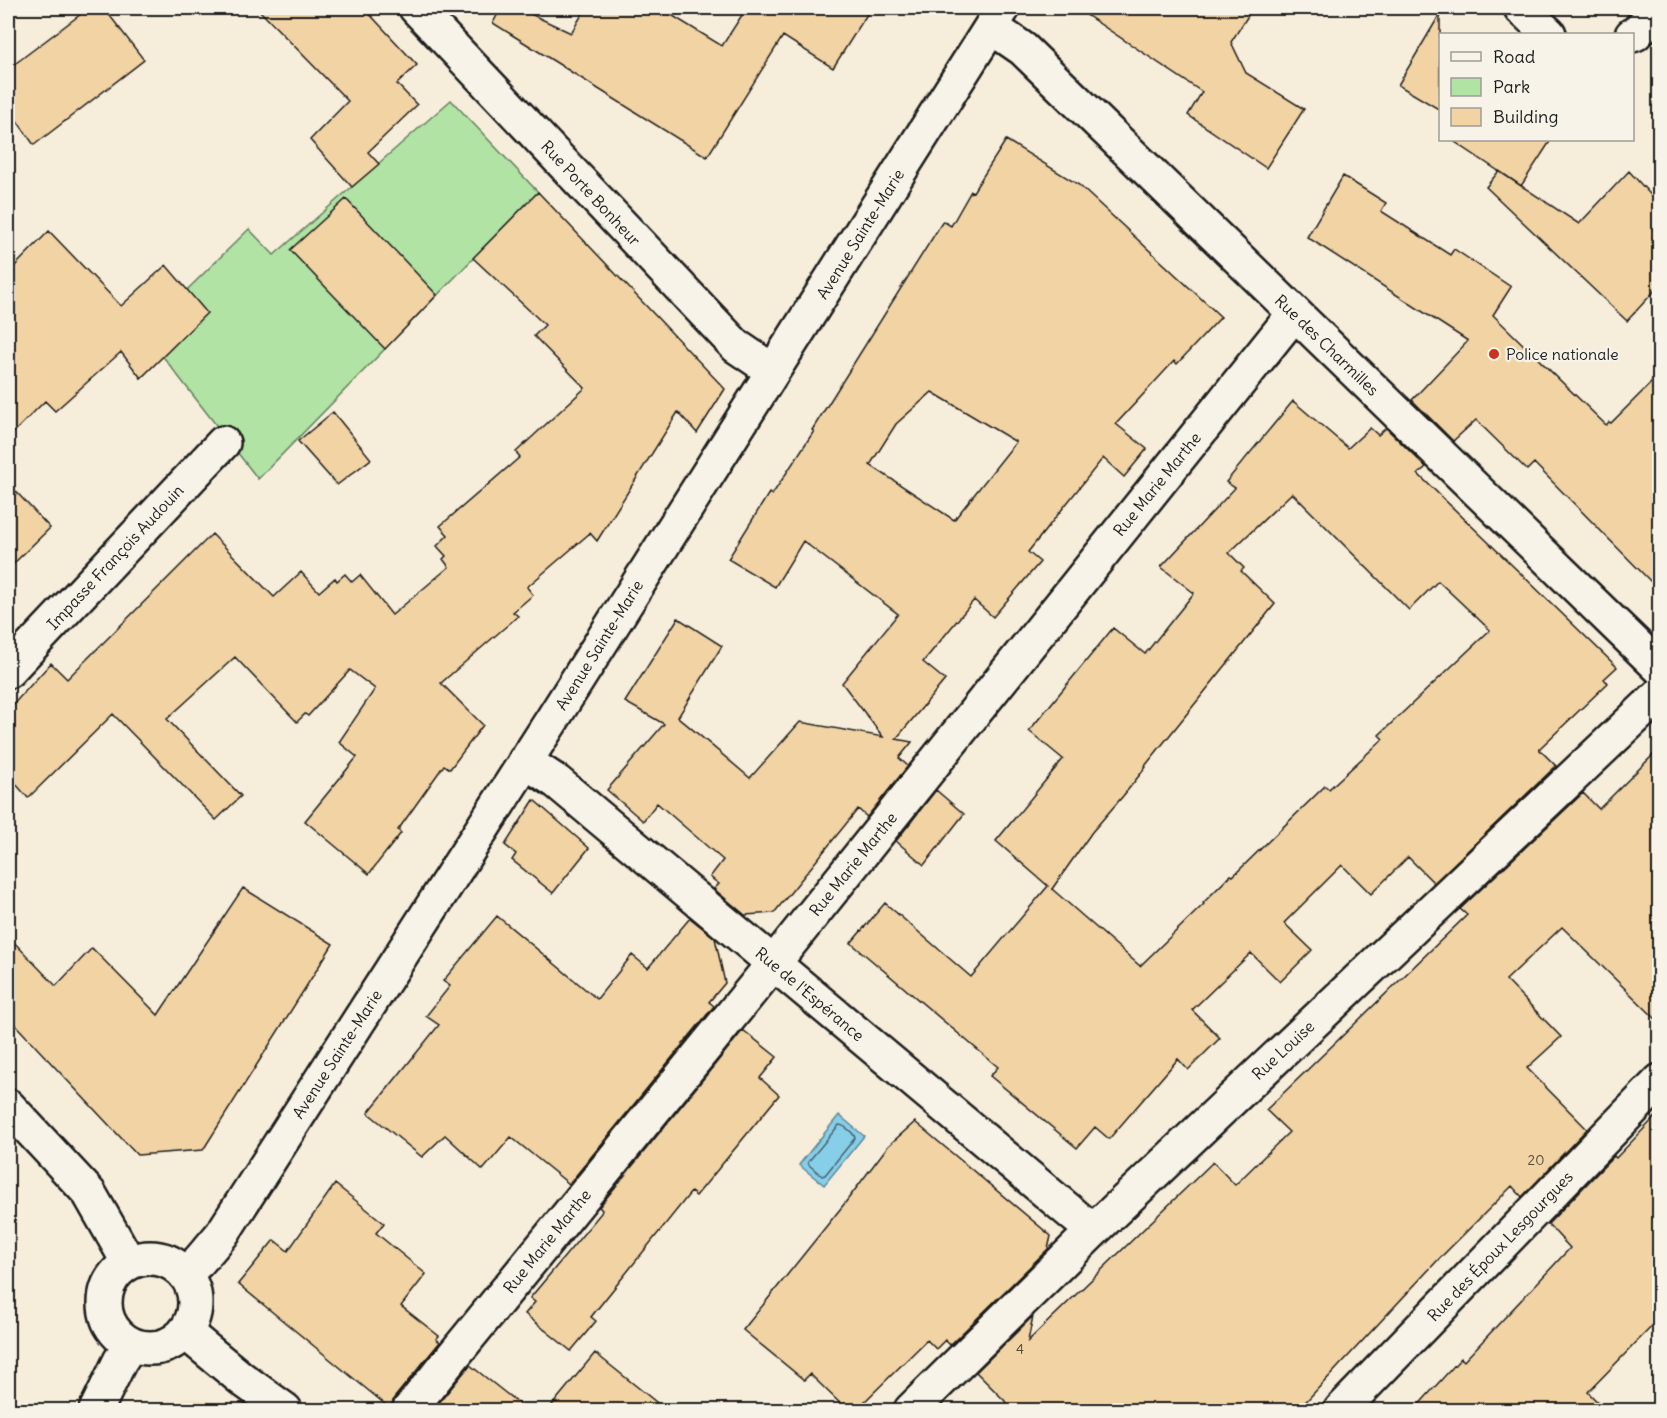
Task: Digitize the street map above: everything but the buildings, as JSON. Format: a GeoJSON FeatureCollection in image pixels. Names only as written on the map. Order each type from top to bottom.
{"type":"FeatureCollection","features":[{"type":"Feature","properties":{"kind":"street","name":"Rue Porte Bonheur"},"geometry":{"type":"LineString","coordinates":[[416,8],[736,346],[773,371]]}},
{"type":"Feature","properties":{"kind":"street"},"geometry":{"type":"LineString","coordinates":[[1521,8],[1548,33]]}},
{"type":"Feature","properties":{"kind":"street"},"geometry":{"type":"LineString","coordinates":[[1634,33],[1659,8]]}},
{"type":"Feature","properties":{"kind":"street","name":"Avenue Sainte-Marie"},"geometry":{"type":"LineString","coordinates":[[184,1274],[199,1261],[222,1234],[997,17]]}},
{"type":"Feature","properties":{"kind":"street","name":"Rue des Charmilles"},"geometry":{"type":"LineString","coordinates":[[997,17],[1023,49],[1659,668]]}},
{"type":"Feature","properties":{"kind":"street","name":"Rue Marie Marthe"},"geometry":{"type":"LineString","coordinates":[[409,1410],[773,964],[1294,314]]}},
{"type":"Feature","properties":{"kind":"street","name":"Impasse François Audouin"},"geometry":{"type":"LineString","coordinates":[[8,671],[222,443]]}},
{"type":"Feature","properties":{"kind":"street","name":"Rue Louise"},"geometry":{"type":"LineString","coordinates":[[911,1410],[1093,1231],[1659,694]]}},
{"type":"Feature","properties":{"kind":"street","name":"Rue de l'Espérance"},"geometry":{"type":"LineString","coordinates":[[525,760],[557,782],[1093,1231]]}},
{"type":"Feature","properties":{"kind":"street","name":"Rue des Époux Lesgourgues"},"geometry":{"type":"LineString","coordinates":[[1341,1410],[1659,1081]]}},
{"type":"Feature","properties":{"kind":"street"},"geometry":{"type":"LineString","coordinates":[[8,1106],[89,1193],[129,1263]]}},
{"type":"Feature","properties":{"kind":"street"},"geometry":{"type":"LineString","coordinates":[[143,1258],[159,1259],[173,1264],[184,1274],[193,1288],[195,1303],[193,1318],[185,1332],[174,1342],[146,1349],[131,1344],[120,1336],[111,1325],[106,1312],[106,1297],[110,1284],[118,1272],[129,1263],[143,1258]]}},
{"type":"Feature","properties":{"kind":"street"},"geometry":{"type":"LineString","coordinates":[[185,1332],[242,1379],[285,1410]]}},
{"type":"Feature","properties":{"kind":"street"},"geometry":{"type":"LineString","coordinates":[[96,1410],[131,1344]]}},
{"type":"Feature","properties":{"kind":"shaded area"},"geometry":{"type":"Polygon","coordinates":[[[186,1398],[209,1400],[231,1410],[167,1410],[186,1398]]]}},
{"type":"Feature","properties":{"kind":"green space"},"geometry":{"type":"Polygon","coordinates":[[[451,100],[538,192],[258,479],[144,332],[249,229],[274,255],[451,100]]]}},
{"type":"Feature","properties":{"kind":"water"},"geometry":{"type":"Polygon","coordinates":[[[839,1115],[864,1136],[824,1185],[799,1165],[839,1115]]]}},
{"type":"Feature","properties":{"kind":"place","name":"Police nationale"},"geometry":{"type":"Point","coordinates":[1494,354]}}]}
